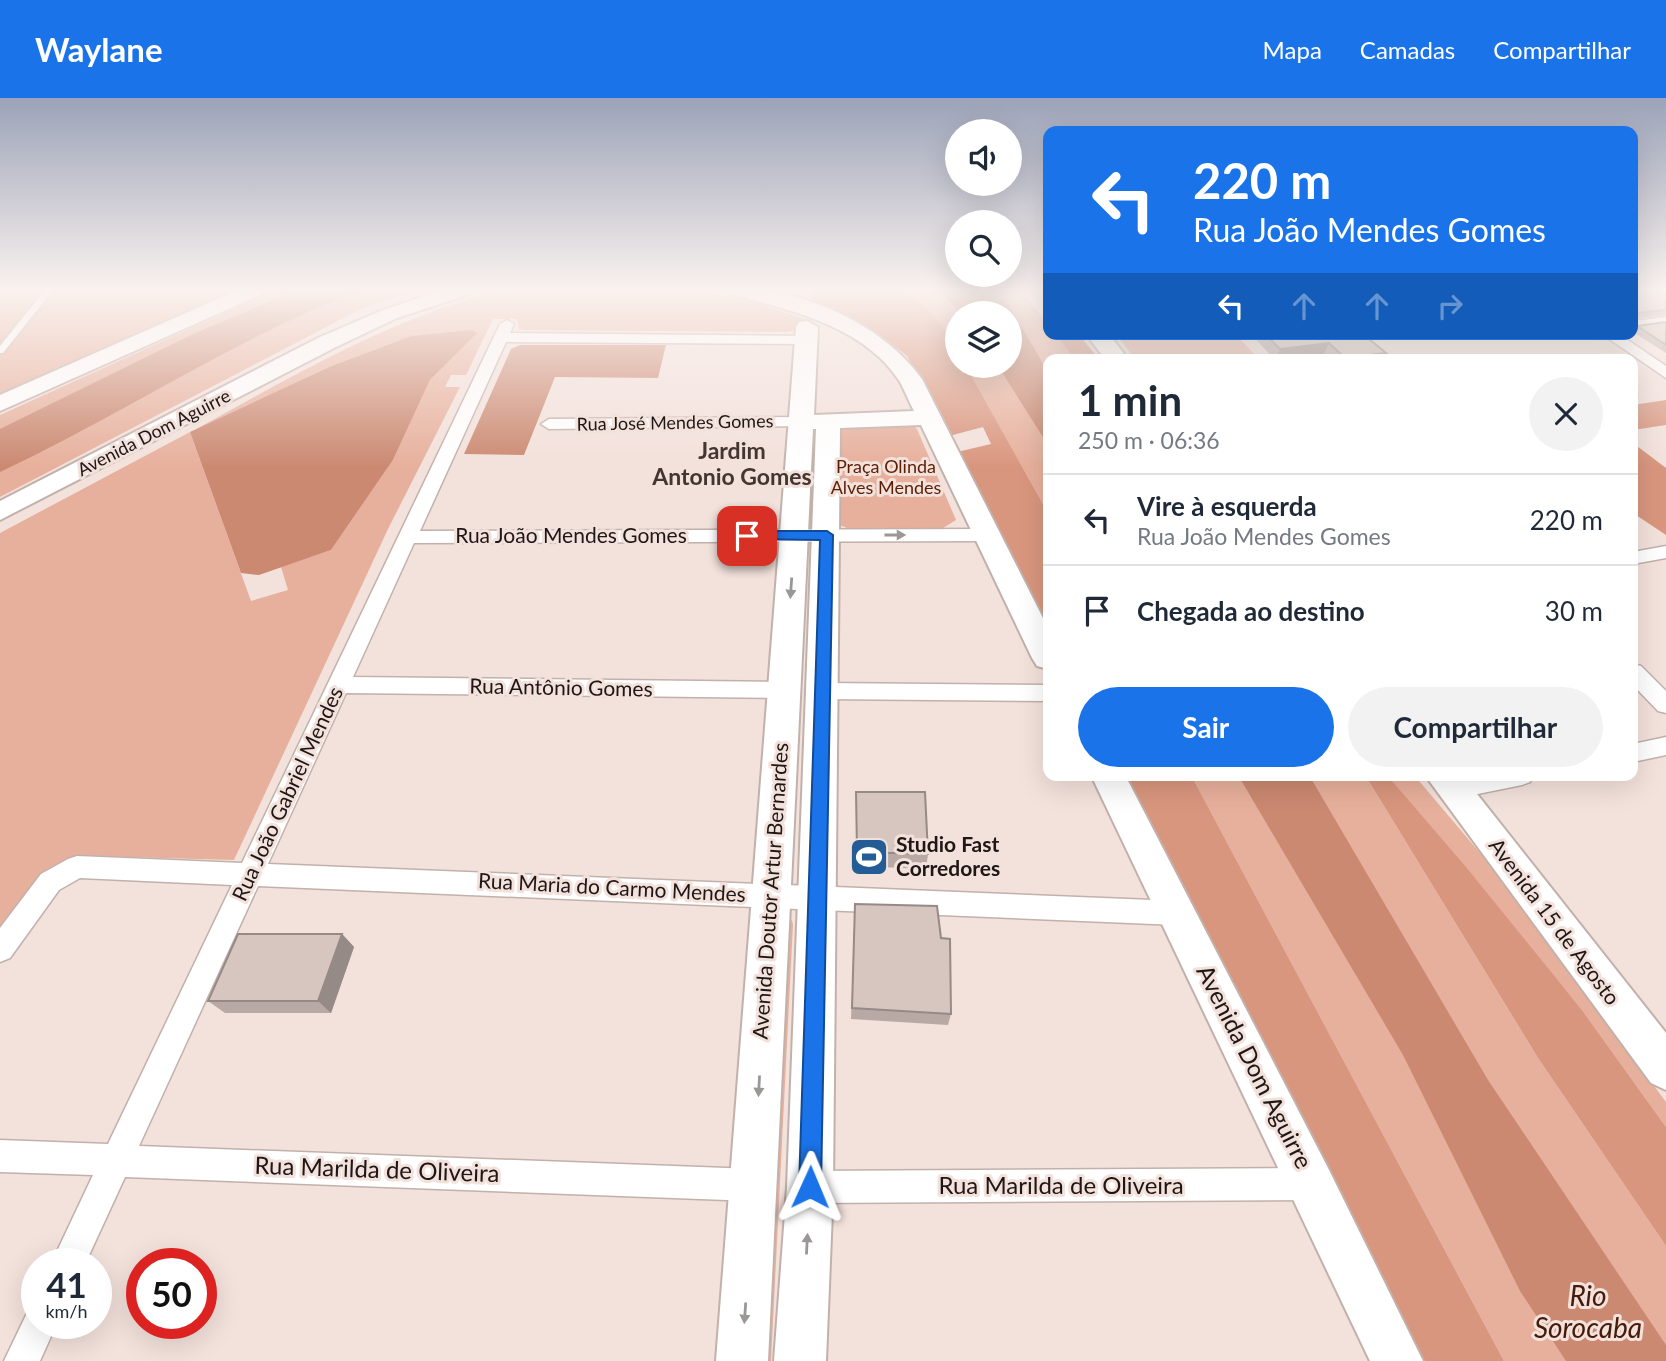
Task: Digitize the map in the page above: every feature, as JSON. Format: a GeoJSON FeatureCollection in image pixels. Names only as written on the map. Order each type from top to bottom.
{"type":"FeatureCollection","features":[{"type":"Feature","properties":{"kind":"main road"},"geometry":{"type":"LineString","coordinates":[[0,404],[123,349]]}},
{"type":"Feature","properties":{"kind":"main road","name":"Avenida Dom Aguirre"},"geometry":{"type":"LineString","coordinates":[[0,512],[315,349]]}},
{"type":"Feature","properties":{"kind":"main road","name":"Avenida Doutor Artur Bernardes"},"geometry":{"type":"LineString","coordinates":[[800,1361],[810,1187],[827,535],[808,349]]}},
{"type":"Feature","properties":{"kind":"main road"},"geometry":{"type":"LineString","coordinates":[[884,349],[893,355],[910,379],[1043,648]]}},
{"type":"Feature","properties":{"kind":"main road"},"geometry":{"type":"LineString","coordinates":[[815,422],[928,418]]}},
{"type":"Feature","properties":{"kind":"main road","name":"Avenida Doutor Artur Bernardes"},"geometry":{"type":"LineString","coordinates":[[742,1361],[794,535],[815,422]]}},
{"type":"Feature","properties":{"kind":"main road","name":"Avenida Dom Aguirre"},"geometry":{"type":"LineString","coordinates":[[1111,781],[1397,1361]]}},
{"type":"Feature","properties":{"kind":"main road","name":"Avenida 15 de Agosto"},"geometry":{"type":"LineString","coordinates":[[1447,782],[1666,1068]]}},
{"type":"Feature","properties":{"kind":"street","name":"Rua João Gabriel Mendes"},"geometry":{"type":"LineString","coordinates":[[75,1248],[496,349]]}},
{"type":"Feature","properties":{"kind":"street"},"geometry":{"type":"LineString","coordinates":[[1631,349],[1666,373]]}},
{"type":"Feature","properties":{"kind":"street","name":"Rua José Mendes Gomes"},"geometry":{"type":"LineString","coordinates":[[549,424],[815,422]]}},
{"type":"Feature","properties":{"kind":"street","name":"Rua João Mendes Gomes"},"geometry":{"type":"LineString","coordinates":[[408,537],[986,535]]}},
{"type":"Feature","properties":{"kind":"street"},"geometry":{"type":"LineString","coordinates":[[1638,557],[1666,552]]}},
{"type":"Feature","properties":{"kind":"street"},"geometry":{"type":"LineString","coordinates":[[1638,677],[1666,705]]}},
{"type":"Feature","properties":{"kind":"street","name":"Rua Antônio Gomes"},"geometry":{"type":"LineString","coordinates":[[338,685],[784,690]]}},
{"type":"Feature","properties":{"kind":"street"},"geometry":{"type":"LineString","coordinates":[[822,691],[1043,693]]}},
{"type":"Feature","properties":{"kind":"street"},"geometry":{"type":"LineString","coordinates":[[1638,752],[1666,746]]}},
{"type":"Feature","properties":{"kind":"street","name":"Rua Maria do Carmo Mendes"},"geometry":{"type":"LineString","coordinates":[[0,949],[50,882],[77,866],[1177,913]]}},
{"type":"Feature","properties":{"kind":"street","name":"Rua Marilda de Oliveira"},"geometry":{"type":"LineString","coordinates":[[0,1156],[753,1185]]}},
{"type":"Feature","properties":{"kind":"street","name":"Rua Marilda de Oliveira"},"geometry":{"type":"LineString","coordinates":[[810,1187],[1312,1184]]}},
{"type":"Feature","properties":{"kind":"street"},"geometry":{"type":"LineString","coordinates":[[22,1361],[32,1339]]}},
{"type":"Feature","properties":{"kind":"green space"},"geometry":{"type":"Polygon","coordinates":[[[0,349],[108,349],[0,397],[0,349]]]}},
{"type":"Feature","properties":{"kind":"green space"},"geometry":{"type":"Polygon","coordinates":[[[145,349],[284,349],[0,497],[0,415],[145,349]]]}},
{"type":"Feature","properties":{"kind":"green space"},"geometry":{"type":"Polygon","coordinates":[[[377,349],[329,367],[191,432],[304,370],[342,351],[377,349]]]}},
{"type":"Feature","properties":{"kind":"green space"},"geometry":{"type":"Polygon","coordinates":[[[460,349],[479,349],[466,375],[451,375],[445,387],[460,387],[388,529],[234,860],[90,856],[47,869],[0,931],[0,533],[190,432],[251,601],[288,590],[281,567],[331,550],[393,460],[430,380],[460,349]]]}},
{"type":"Feature","properties":{"kind":"green space"},"geometry":{"type":"Polygon","coordinates":[[[1022,349],[1067,349],[1070,354],[1043,354],[1043,504],[973,378],[1022,378],[1022,349]]]}},
{"type":"Feature","properties":{"kind":"green space"},"geometry":{"type":"Polygon","coordinates":[[[1127,349],[1249,349],[1254,354],[1131,354],[1127,349]]]}},
{"type":"Feature","properties":{"kind":"green space","name":"Praça Olinda Alves Mendes"},"geometry":{"type":"Polygon","coordinates":[[[910,422],[917,429],[956,520],[943,528],[849,529],[840,525],[838,432],[843,426],[910,422]]]}},
{"type":"Feature","properties":{"kind":"green space"},"geometry":{"type":"Polygon","coordinates":[[[1194,781],[1369,781],[1538,1058],[1666,1246],[1666,1361],[1504,1361],[1194,781]]]}},
{"type":"Feature","properties":{"kind":"green space"},"geometry":{"type":"Polygon","coordinates":[[[1392,781],[1419,781],[1491,866],[1666,1102],[1666,1127],[1582,1010],[1392,781]]]}},
{"type":"Feature","properties":{"kind":"green space"},"geometry":{"type":"Polygon","coordinates":[[[783,915],[790,916],[793,924],[771,1361],[752,1361],[783,915]]]}},
{"type":"Feature","properties":{"kind":"shaded area"},"geometry":{"type":"Polygon","coordinates":[[[898,349],[945,349],[945,378],[973,378],[1043,504],[1043,616],[957,452],[991,444],[983,427],[949,436],[907,356],[898,349]]]}},
{"type":"Feature","properties":{"kind":"shaded area"},"geometry":{"type":"Polygon","coordinates":[[[1067,349],[1091,349],[1095,354],[1070,354],[1067,349]]]}},
{"type":"Feature","properties":{"kind":"shaded area"},"geometry":{"type":"Polygon","coordinates":[[[1666,400],[1666,425],[1638,429],[1638,404],[1666,400]]]}},
{"type":"Feature","properties":{"kind":"shaded area"},"geometry":{"type":"Polygon","coordinates":[[[1638,447],[1666,468],[1666,535],[1638,516],[1638,447]]]}},
{"type":"Feature","properties":{"kind":"shaded area"},"geometry":{"type":"Polygon","coordinates":[[[1129,781],[1194,781],[1504,1361],[1418,1361],[1274,1063],[1129,781]]]}},
{"type":"Feature","properties":{"kind":"shaded area"},"geometry":{"type":"Polygon","coordinates":[[[1369,781],[1392,781],[1582,1010],[1666,1127],[1666,1246],[1538,1058],[1369,781]]]}},
{"type":"Feature","properties":{"kind":"water"},"geometry":{"type":"Polygon","coordinates":[[[163,349],[234,349],[0,472],[0,429],[163,349]]]}},
{"type":"Feature","properties":{"kind":"water"},"geometry":{"type":"Polygon","coordinates":[[[377,349],[461,349],[430,380],[393,460],[331,550],[259,575],[241,573],[190,432],[329,367],[377,349]]]}},
{"type":"Feature","properties":{"kind":"water"},"geometry":{"type":"Polygon","coordinates":[[[511,349],[665,349],[658,378],[555,377],[524,455],[464,454],[511,349]]]}},
{"type":"Feature","properties":{"kind":"water"},"geometry":{"type":"Polygon","coordinates":[[[1022,349],[1034,349],[1043,363],[1043,437],[1006,378],[1022,378],[1022,349]]]}},
{"type":"Feature","properties":{"kind":"water","name":"Rio Sorocaba"},"geometry":{"type":"Polygon","coordinates":[[[1242,781],[1313,781],[1488,1080],[1666,1345],[1666,1361],[1566,1361],[1520,1291],[1403,1055],[1242,781]]]}},
{"type":"Feature","properties":{"kind":"building"},"geometry":{"type":"Polygon","coordinates":[[[1335,349],[1381,349],[1386,353],[1378,354],[1341,354],[1335,349]]]}},
{"type":"Feature","properties":{"kind":"building"},"geometry":{"type":"Polygon","coordinates":[[[856,792],[925,792],[928,854],[857,852],[856,792]]]}},
{"type":"Feature","properties":{"kind":"building"},"geometry":{"type":"Polygon","coordinates":[[[855,904],[937,906],[941,938],[950,939],[951,1014],[852,1008],[855,904]]]}},
{"type":"Feature","properties":{"kind":"building"},"geometry":{"type":"Polygon","coordinates":[[[238,934],[342,934],[318,1001],[208,1001],[238,934]]]}},
{"type":"Feature","properties":{"kind":"place","name":"Studio Fast Corredores"},"geometry":{"type":"Point","coordinates":[869,857]}},
{"type":"Feature","properties":{"kind":"district","name":"Jardim Antonio Gomes"},"geometry":{"type":"Point","coordinates":[732,464]}},
{"type":"Feature","properties":{"kind":"route"},"geometry":{"type":"LineString","coordinates":[[747,536],[827,535],[810,1187]]}}]}
